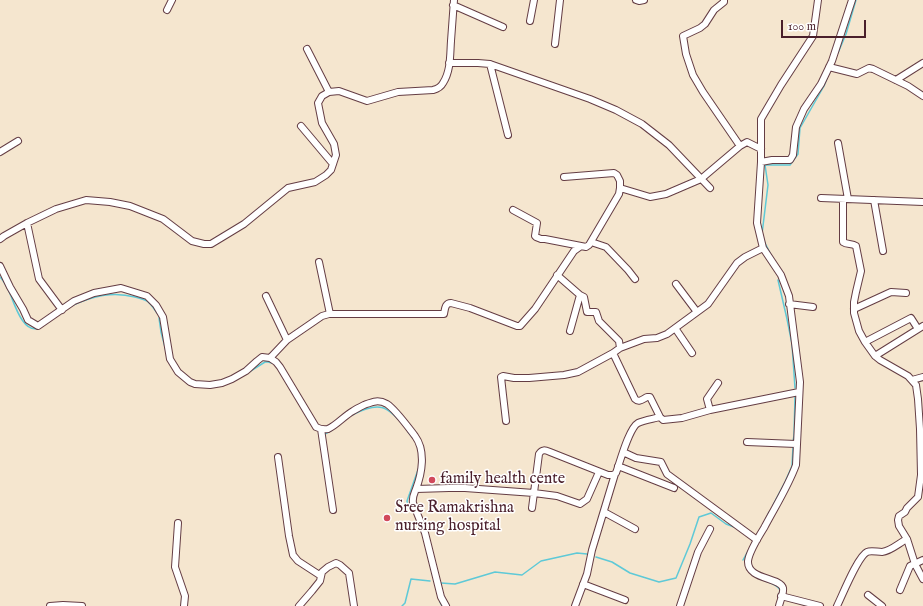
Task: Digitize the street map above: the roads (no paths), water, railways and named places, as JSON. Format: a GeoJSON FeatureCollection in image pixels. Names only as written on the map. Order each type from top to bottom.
{"type":"FeatureCollection","features":[{"type":"Feature","properties":{"kind":"street"},"geometry":{"type":"LineString","coordinates":[[167,10],[172,0]]}},
{"type":"Feature","properties":{"kind":"street"},"geometry":{"type":"LineString","coordinates":[[530,21],[534,0]]}},
{"type":"Feature","properties":{"kind":"street"},"geometry":{"type":"LineString","coordinates":[[555,44],[560,0]]}},
{"type":"Feature","properties":{"kind":"street"},"geometry":{"type":"LineString","coordinates":[[636,0],[644,0]]}},
{"type":"Feature","properties":{"kind":"street"},"geometry":{"type":"LineString","coordinates":[[724,0],[724,2],[714,10],[705,24],[683,36],[686,54],[694,75],[740,146]]}},
{"type":"Feature","properties":{"kind":"street"},"geometry":{"type":"LineString","coordinates":[[779,606],[783,589],[781,585],[777,582],[761,577],[752,571],[749,565],[749,558],[755,538],[792,475],[796,465],[800,382],[789,296],[781,275],[763,248],[757,223],[761,162],[761,119],[813,36],[818,0]]}},
{"type":"Feature","properties":{"kind":"street"},"geometry":{"type":"LineString","coordinates":[[761,162],[772,160],[790,160],[793,155],[796,126],[804,109],[831,68],[852,0]]}},
{"type":"Feature","properties":{"kind":"street"},"geometry":{"type":"LineString","coordinates":[[0,239],[26,223],[56,209],[86,200],[110,202],[130,206],[164,220],[192,241],[211,244],[244,224],[288,188],[315,182],[331,170],[336,155],[334,144],[322,123],[318,103],[322,96],[332,90],[367,101],[398,92],[433,90],[439,87],[444,83],[450,63],[454,2],[503,27]]}},
{"type":"Feature","properties":{"kind":"street"},"geometry":{"type":"LineString","coordinates":[[307,49],[328,92]]}},
{"type":"Feature","properties":{"kind":"street"},"geometry":{"type":"LineString","coordinates":[[450,63],[490,64],[590,99],[616,110],[642,124],[669,145],[710,188]]}},
{"type":"Feature","properties":{"kind":"street"},"geometry":{"type":"LineString","coordinates":[[896,80],[923,63]]}},
{"type":"Feature","properties":{"kind":"street"},"geometry":{"type":"LineString","coordinates":[[490,64],[508,135]]}},
{"type":"Feature","properties":{"kind":"street"},"geometry":{"type":"LineString","coordinates":[[831,68],[857,74],[869,68],[874,69],[908,86],[923,96]]}},
{"type":"Feature","properties":{"kind":"street"},"geometry":{"type":"LineString","coordinates":[[301,126],[333,164]]}},
{"type":"Feature","properties":{"kind":"street"},"geometry":{"type":"LineString","coordinates":[[0,152],[18,141]]}},
{"type":"Feature","properties":{"kind":"street"},"geometry":{"type":"LineString","coordinates":[[620,188],[650,196],[666,194],[701,179],[740,146],[747,142],[761,150]]}},
{"type":"Feature","properties":{"kind":"street"},"geometry":{"type":"LineString","coordinates":[[838,142],[846,199],[843,242],[856,246],[861,271],[854,309],[859,331],[875,356],[908,376],[916,385],[921,419],[921,498],[907,508],[898,519],[899,526],[907,539],[915,564],[923,579]]}},
{"type":"Feature","properties":{"kind":"street"},"geometry":{"type":"LineString","coordinates":[[513,210],[537,223],[536,237],[580,246],[588,246],[617,198],[620,188],[618,178],[614,173],[564,177]]}},
{"type":"Feature","properties":{"kind":"street"},"geometry":{"type":"LineString","coordinates":[[821,198],[923,202]]}},
{"type":"Feature","properties":{"kind":"street"},"geometry":{"type":"LineString","coordinates":[[874,200],[883,251]]}},
{"type":"Feature","properties":{"kind":"street"},"geometry":{"type":"LineString","coordinates":[[26,223],[39,279],[62,310]]}},
{"type":"Feature","properties":{"kind":"street"},"geometry":{"type":"LineString","coordinates":[[591,242],[606,247],[634,278]]}},
{"type":"Feature","properties":{"kind":"street"},"geometry":{"type":"LineString","coordinates":[[270,358],[287,340],[322,316],[330,314],[444,314],[446,305],[451,303],[518,326],[523,323],[535,309],[574,251],[580,246]]}},
{"type":"Feature","properties":{"kind":"street"},"geometry":{"type":"LineString","coordinates":[[506,421],[501,377],[529,378],[564,375],[578,372],[620,348],[644,339],[667,334],[708,304],[737,263],[763,248]]}},
{"type":"Feature","properties":{"kind":"street"},"geometry":{"type":"LineString","coordinates":[[319,262],[330,314]]}},
{"type":"Feature","properties":{"kind":"street"},"geometry":{"type":"LineString","coordinates":[[0,266],[28,320],[38,326],[74,301],[94,293],[121,288],[147,296],[156,305],[163,317],[170,358],[178,372],[190,382],[195,384],[210,385],[222,383],[246,371],[262,357],[270,358],[280,367],[316,427],[327,429],[353,410],[372,402],[382,402],[395,410],[416,437],[420,447],[422,460],[416,489],[412,499],[425,533],[442,597],[446,606]]}},
{"type":"Feature","properties":{"kind":"street"},"geometry":{"type":"LineString","coordinates":[[557,275],[584,297],[587,312],[596,312],[599,321],[619,341],[620,348]]}},
{"type":"Feature","properties":{"kind":"street"},"geometry":{"type":"LineString","coordinates":[[676,284],[697,312]]}},
{"type":"Feature","properties":{"kind":"street"},"geometry":{"type":"LineString","coordinates":[[854,309],[891,292],[906,293]]}},
{"type":"Feature","properties":{"kind":"street"},"geometry":{"type":"LineString","coordinates":[[570,330],[580,295]]}},
{"type":"Feature","properties":{"kind":"street"},"geometry":{"type":"LineString","coordinates":[[266,296],[287,340]]}},
{"type":"Feature","properties":{"kind":"street"},"geometry":{"type":"LineString","coordinates":[[789,304],[813,307]]}},
{"type":"Feature","properties":{"kind":"street"},"geometry":{"type":"LineString","coordinates":[[865,342],[910,318],[921,327],[875,356]]}},
{"type":"Feature","properties":{"kind":"street"},"geometry":{"type":"LineString","coordinates":[[675,328],[692,353]]}},
{"type":"Feature","properties":{"kind":"street"},"geometry":{"type":"LineString","coordinates":[[612,353],[635,399],[640,401],[647,396],[650,397],[660,418]]}},
{"type":"Feature","properties":{"kind":"street"},"geometry":{"type":"LineString","coordinates":[[912,380],[923,377]]}},
{"type":"Feature","properties":{"kind":"street"},"geometry":{"type":"LineString","coordinates":[[710,410],[707,399],[718,382]]}},
{"type":"Feature","properties":{"kind":"street"},"geometry":{"type":"LineString","coordinates":[[575,606],[587,574],[592,550],[615,474],[634,426],[638,423],[660,418],[664,420],[677,419],[710,410],[799,392]]}},
{"type":"Feature","properties":{"kind":"street"},"geometry":{"type":"LineString","coordinates":[[322,429],[333,510]]}},
{"type":"Feature","properties":{"kind":"street"},"geometry":{"type":"LineString","coordinates":[[746,442],[796,444]]}},
{"type":"Feature","properties":{"kind":"street"},"geometry":{"type":"LineString","coordinates":[[532,508],[539,454],[543,450],[610,476],[615,474]]}},
{"type":"Feature","properties":{"kind":"street"},"geometry":{"type":"LineString","coordinates":[[623,452],[636,458],[661,462],[667,474],[755,538]]}},
{"type":"Feature","properties":{"kind":"street"},"geometry":{"type":"LineString","coordinates":[[278,457],[293,555],[298,561],[321,576]]}},
{"type":"Feature","properties":{"kind":"street"},"geometry":{"type":"LineString","coordinates":[[618,466],[674,488]]}},
{"type":"Feature","properties":{"kind":"street"},"geometry":{"type":"LineString","coordinates":[[416,489],[465,488],[534,493],[557,496],[580,504],[587,499],[599,472]]}},
{"type":"Feature","properties":{"kind":"street"},"geometry":{"type":"LineString","coordinates":[[604,512],[635,529]]}},
{"type":"Feature","properties":{"kind":"street"},"geometry":{"type":"LineString","coordinates":[[178,523],[175,567],[185,596],[184,606]]}},
{"type":"Feature","properties":{"kind":"street"},"geometry":{"type":"LineString","coordinates":[[680,606],[698,552],[710,529]]}},
{"type":"Feature","properties":{"kind":"street"},"geometry":{"type":"LineString","coordinates":[[837,606],[856,566],[865,553],[883,552],[907,539]]}},
{"type":"Feature","properties":{"kind":"street"},"geometry":{"type":"LineString","coordinates":[[900,590],[910,566],[923,560]]}},
{"type":"Feature","properties":{"kind":"street"},"geometry":{"type":"LineString","coordinates":[[299,606],[320,581],[322,572],[336,563],[349,573],[354,606]]}},
{"type":"Feature","properties":{"kind":"street"},"geometry":{"type":"LineString","coordinates":[[583,584],[625,600]]}},
{"type":"Feature","properties":{"kind":"street"},"geometry":{"type":"LineString","coordinates":[[868,595],[882,606]]}},
{"type":"Feature","properties":{"kind":"street"},"geometry":{"type":"LineString","coordinates":[[781,596],[820,606]]}},
{"type":"Feature","properties":{"kind":"street"},"geometry":{"type":"LineString","coordinates":[[50,606],[82,606]]}},
{"type":"Feature","properties":{"kind":"waterway"},"geometry":{"type":"LineString","coordinates":[[838,53],[846,34],[856,0]]}},
{"type":"Feature","properties":{"kind":"waterway"},"geometry":{"type":"LineString","coordinates":[[762,234],[768,185],[765,165],[790,165],[798,154],[800,128],[824,86],[829,73]]}},
{"type":"Feature","properties":{"kind":"waterway"},"geometry":{"type":"LineString","coordinates":[[763,239],[773,259]]}},
{"type":"Feature","properties":{"kind":"waterway"},"geometry":{"type":"LineString","coordinates":[[0,277],[6,286],[21,318],[29,327],[34,329],[39,328]]}},
{"type":"Feature","properties":{"kind":"waterway"},"geometry":{"type":"LineString","coordinates":[[778,280],[792,344],[795,388]]}},
{"type":"Feature","properties":{"kind":"waterway"},"geometry":{"type":"LineString","coordinates":[[71,306],[95,297],[118,294],[147,301],[157,313]]}},
{"type":"Feature","properties":{"kind":"waterway"},"geometry":{"type":"LineString","coordinates":[[159,318],[166,351]]}},
{"type":"Feature","properties":{"kind":"waterway"},"geometry":{"type":"LineString","coordinates":[[249,372],[265,362],[272,363]]}},
{"type":"Feature","properties":{"kind":"waterway"},"geometry":{"type":"LineString","coordinates":[[793,441],[795,396]]}},
{"type":"Feature","properties":{"kind":"waterway"},"geometry":{"type":"LineString","coordinates":[[352,415],[369,408],[382,408],[393,414],[405,427]]}},
{"type":"Feature","properties":{"kind":"waterway"},"geometry":{"type":"LineString","coordinates":[[325,434],[332,430]]}},
{"type":"Feature","properties":{"kind":"waterway"},"geometry":{"type":"LineString","coordinates":[[408,432],[413,438]]}},
{"type":"Feature","properties":{"kind":"waterway"},"geometry":{"type":"LineString","coordinates":[[773,505],[792,466],[793,447]]}},
{"type":"Feature","properties":{"kind":"waterway"},"geometry":{"type":"LineString","coordinates":[[415,514],[408,506],[407,501],[419,467]]}},
{"type":"Feature","properties":{"kind":"waterway"},"geometry":{"type":"LineString","coordinates":[[765,521],[769,512]]}},
{"type":"Feature","properties":{"kind":"waterway"},"geometry":{"type":"LineString","coordinates":[[596,557],[612,562],[630,573],[659,582],[676,578],[699,517],[711,513],[726,524],[734,527]]}},
{"type":"Feature","properties":{"kind":"waterway"},"geometry":{"type":"LineString","coordinates":[[743,560],[748,551]]}},
{"type":"Feature","properties":{"kind":"waterway"},"geometry":{"type":"LineString","coordinates":[[441,583],[455,584],[495,572],[522,575],[541,561],[577,553],[587,554]]}},
{"type":"Feature","properties":{"kind":"waterway"},"geometry":{"type":"LineString","coordinates":[[430,564],[433,577]]}},
{"type":"Feature","properties":{"kind":"waterway"},"geometry":{"type":"LineString","coordinates":[[753,575],[778,587],[780,590],[779,595]]}},
{"type":"Feature","properties":{"kind":"waterway"},"geometry":{"type":"LineString","coordinates":[[402,606],[405,603],[411,579],[430,581]]}},
{"type":"Feature","properties":{"kind":"waterway"},"geometry":{"type":"LineString","coordinates":[[440,602],[442,606]]}},
{"type":"Feature","properties":{"kind":"place","name":"family health cente"},"geometry":{"type":"Point","coordinates":[432,480]}},
{"type":"Feature","properties":{"kind":"place","name":"Sree Ramakrishna nursing hospital"},"geometry":{"type":"Point","coordinates":[387,518]}}]}
